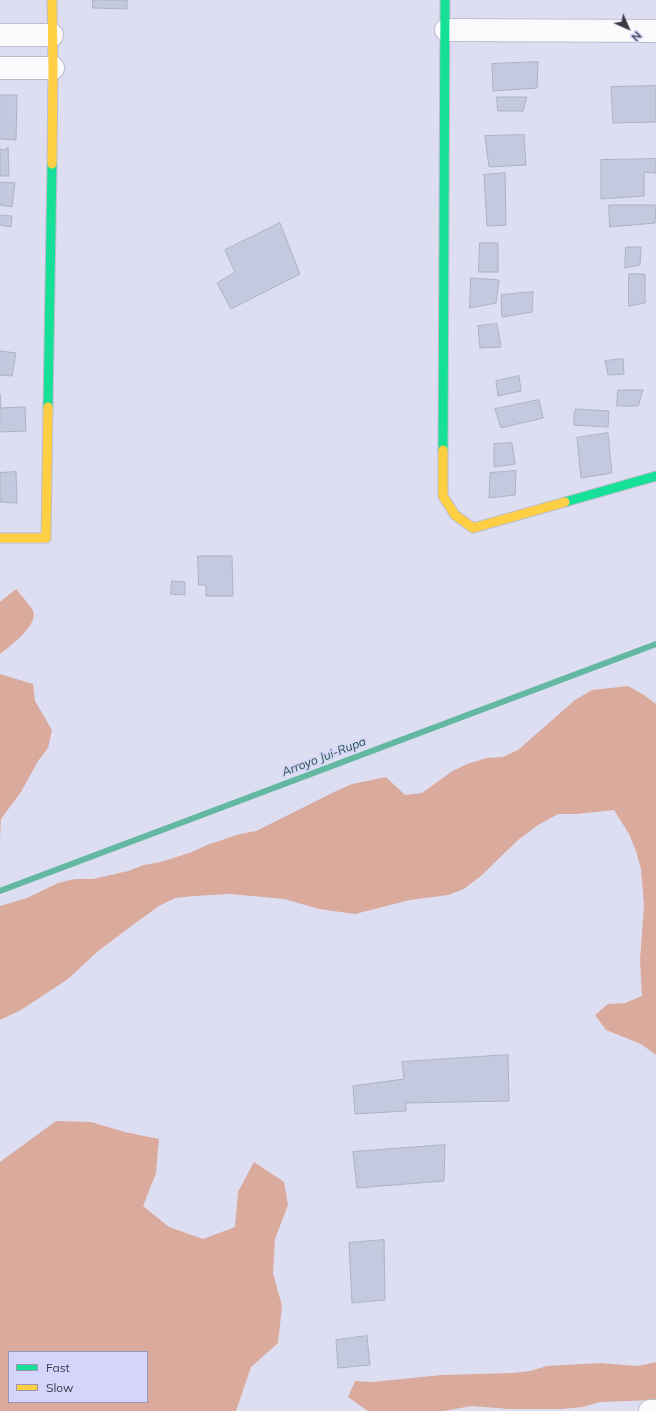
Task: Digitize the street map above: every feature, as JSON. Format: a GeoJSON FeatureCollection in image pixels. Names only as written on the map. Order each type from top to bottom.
{"type":"FeatureCollection","features":[{"type":"Feature","properties":{"kind":"street"},"geometry":{"type":"LineString","coordinates":[[0,538],[46,538],[53,68],[52,0]]}},
{"type":"Feature","properties":{"kind":"street"},"geometry":{"type":"LineString","coordinates":[[445,0],[443,496],[449,509],[456,517],[473,528],[656,476]]}},
{"type":"Feature","properties":{"kind":"street"},"geometry":{"type":"LineString","coordinates":[[446,30],[656,31]]}},
{"type":"Feature","properties":{"kind":"street"},"geometry":{"type":"LineString","coordinates":[[0,35],[52,35]]}},
{"type":"Feature","properties":{"kind":"street"},"geometry":{"type":"LineString","coordinates":[[0,68],[53,68]]}},
{"type":"Feature","properties":{"kind":"street"},"geometry":{"type":"LineString","coordinates":[[650,1411],[656,1411]]}},
{"type":"Feature","properties":{"kind":"shaded area"},"geometry":{"type":"Polygon","coordinates":[[[16,589],[32,609],[34,617],[28,629],[0,654],[0,602],[16,589]]]}},
{"type":"Feature","properties":{"kind":"shaded area"},"geometry":{"type":"Polygon","coordinates":[[[0,674],[33,684],[35,701],[52,730],[48,748],[38,761],[21,792],[1,819],[0,839],[0,674]]]}},
{"type":"Feature","properties":{"kind":"shaded area"},"geometry":{"type":"Polygon","coordinates":[[[628,686],[656,704],[656,1055],[641,1044],[606,1030],[595,1015],[608,1004],[625,1003],[642,996],[640,960],[644,905],[641,869],[629,834],[614,810],[577,814],[558,814],[538,825],[518,840],[482,875],[464,889],[448,895],[410,900],[355,914],[319,909],[284,899],[230,894],[175,898],[159,906],[130,927],[97,952],[68,979],[21,1010],[0,1020],[0,906],[27,898],[58,883],[75,879],[93,879],[128,871],[192,852],[207,845],[240,834],[256,831],[352,784],[386,777],[405,795],[422,793],[451,772],[467,764],[487,758],[503,757],[518,750],[575,700],[592,690],[628,686]]]}},
{"type":"Feature","properties":{"kind":"shaded area"},"geometry":{"type":"Polygon","coordinates":[[[56,1121],[91,1122],[125,1132],[159,1139],[156,1173],[143,1206],[169,1227],[203,1239],[235,1227],[238,1192],[254,1162],[284,1182],[288,1205],[275,1239],[273,1273],[282,1306],[278,1343],[251,1367],[236,1411],[0,1411],[0,1162],[56,1121]]]}},
{"type":"Feature","properties":{"kind":"shaded area"},"geometry":{"type":"Polygon","coordinates":[[[656,1362],[656,1400],[600,1402],[583,1407],[562,1409],[509,1409],[471,1406],[444,1411],[368,1411],[348,1397],[355,1381],[372,1382],[442,1375],[512,1373],[530,1371],[547,1366],[600,1363],[638,1366],[656,1362]]]}},
{"type":"Feature","properties":{"kind":"building"},"geometry":{"type":"Polygon","coordinates":[[[93,0],[127,0],[127,9],[93,8],[93,0]]]}},
{"type":"Feature","properties":{"kind":"building"},"geometry":{"type":"Polygon","coordinates":[[[538,62],[537,88],[493,91],[492,64],[538,62]]]}},
{"type":"Feature","properties":{"kind":"building"},"geometry":{"type":"Polygon","coordinates":[[[656,86],[656,122],[613,123],[611,87],[656,86]]]}},
{"type":"Feature","properties":{"kind":"building"},"geometry":{"type":"Polygon","coordinates":[[[0,95],[17,95],[16,140],[0,139],[0,95]]]}},
{"type":"Feature","properties":{"kind":"building"},"geometry":{"type":"Polygon","coordinates":[[[497,97],[527,97],[523,111],[498,111],[497,97]]]}},
{"type":"Feature","properties":{"kind":"building"},"geometry":{"type":"Polygon","coordinates":[[[524,135],[526,165],[489,167],[485,136],[524,135]]]}},
{"type":"Feature","properties":{"kind":"building"},"geometry":{"type":"Polygon","coordinates":[[[8,147],[9,176],[0,176],[0,149],[5,150],[8,147]]]}},
{"type":"Feature","properties":{"kind":"building"},"geometry":{"type":"Polygon","coordinates":[[[656,159],[656,173],[644,172],[644,196],[601,199],[601,160],[656,159]]]}},
{"type":"Feature","properties":{"kind":"building"},"geometry":{"type":"Polygon","coordinates":[[[505,173],[506,225],[487,226],[484,175],[505,173]]]}},
{"type":"Feature","properties":{"kind":"building"},"geometry":{"type":"Polygon","coordinates":[[[0,182],[15,183],[12,207],[0,205],[0,182]]]}},
{"type":"Feature","properties":{"kind":"building"},"geometry":{"type":"Polygon","coordinates":[[[609,205],[656,205],[655,223],[610,227],[609,205]]]}},
{"type":"Feature","properties":{"kind":"building"},"geometry":{"type":"Polygon","coordinates":[[[0,215],[12,216],[11,227],[0,225],[0,215]]]}},
{"type":"Feature","properties":{"kind":"building"},"geometry":{"type":"Polygon","coordinates":[[[280,223],[300,274],[231,309],[217,283],[235,272],[225,250],[280,223]]]}},
{"type":"Feature","properties":{"kind":"building"},"geometry":{"type":"Polygon","coordinates":[[[480,243],[498,243],[498,272],[479,272],[480,243]]]}},
{"type":"Feature","properties":{"kind":"building"},"geometry":{"type":"Polygon","coordinates":[[[626,247],[641,247],[640,265],[625,268],[626,247]]]}},
{"type":"Feature","properties":{"kind":"building"},"geometry":{"type":"Polygon","coordinates":[[[629,274],[645,274],[645,303],[629,306],[629,274]]]}},
{"type":"Feature","properties":{"kind":"building"},"geometry":{"type":"Polygon","coordinates":[[[471,278],[499,280],[496,303],[470,308],[471,278]]]}},
{"type":"Feature","properties":{"kind":"building"},"geometry":{"type":"Polygon","coordinates":[[[533,292],[532,312],[502,317],[501,295],[533,292]]]}},
{"type":"Feature","properties":{"kind":"building"},"geometry":{"type":"Polygon","coordinates":[[[497,324],[501,347],[480,348],[478,326],[497,324]]]}},
{"type":"Feature","properties":{"kind":"building"},"geometry":{"type":"Polygon","coordinates":[[[0,351],[16,353],[12,376],[0,375],[0,351]]]}},
{"type":"Feature","properties":{"kind":"building"},"geometry":{"type":"Polygon","coordinates":[[[623,359],[624,374],[608,375],[605,361],[623,359]]]}},
{"type":"Feature","properties":{"kind":"building"},"geometry":{"type":"Polygon","coordinates":[[[519,376],[521,391],[498,396],[496,381],[519,376]]]}},
{"type":"Feature","properties":{"kind":"building"},"geometry":{"type":"Polygon","coordinates":[[[618,390],[643,390],[638,406],[617,406],[618,390]]]}},
{"type":"Feature","properties":{"kind":"building"},"geometry":{"type":"Polygon","coordinates":[[[0,395],[1,408],[25,407],[26,431],[0,432],[0,395]]]}},
{"type":"Feature","properties":{"kind":"building"},"geometry":{"type":"Polygon","coordinates":[[[539,400],[543,418],[501,428],[495,409],[539,400]]]}},
{"type":"Feature","properties":{"kind":"building"},"geometry":{"type":"Polygon","coordinates":[[[576,409],[609,411],[608,427],[574,425],[574,414],[576,409]]]}},
{"type":"Feature","properties":{"kind":"building"},"geometry":{"type":"Polygon","coordinates":[[[608,433],[612,473],[581,478],[577,438],[608,433]]]}},
{"type":"Feature","properties":{"kind":"building"},"geometry":{"type":"Polygon","coordinates":[[[512,443],[515,464],[494,467],[494,444],[512,443]]]}},
{"type":"Feature","properties":{"kind":"building"},"geometry":{"type":"Polygon","coordinates":[[[516,471],[515,495],[489,498],[490,473],[516,471]]]}},
{"type":"Feature","properties":{"kind":"building"},"geometry":{"type":"Polygon","coordinates":[[[16,472],[17,503],[0,502],[0,473],[16,472]]]}},
{"type":"Feature","properties":{"kind":"building"},"geometry":{"type":"Polygon","coordinates":[[[198,556],[232,556],[233,596],[206,596],[206,585],[199,585],[198,556]]]}},
{"type":"Feature","properties":{"kind":"building"},"geometry":{"type":"Polygon","coordinates":[[[172,581],[185,582],[185,595],[171,594],[172,581]]]}},
{"type":"Feature","properties":{"kind":"building"},"geometry":{"type":"Polygon","coordinates":[[[508,1055],[509,1101],[406,1103],[406,1111],[355,1114],[353,1086],[404,1079],[402,1062],[508,1055]]]}},
{"type":"Feature","properties":{"kind":"building"},"geometry":{"type":"Polygon","coordinates":[[[445,1145],[444,1181],[357,1188],[353,1152],[445,1145]]]}},
{"type":"Feature","properties":{"kind":"building"},"geometry":{"type":"Polygon","coordinates":[[[384,1240],[385,1300],[352,1303],[349,1243],[384,1240]]]}},
{"type":"Feature","properties":{"kind":"building"},"geometry":{"type":"Polygon","coordinates":[[[367,1336],[370,1365],[338,1368],[336,1340],[367,1336]]]}},
{"type":"Feature","properties":{"kind":"waterway","name":"Arroyo Jui-Rupa"},"geometry":{"type":"LineString","coordinates":[[0,891],[656,644]]}},
{"type":"Feature","properties":{"kind":"traffic: fast"},"geometry":{"type":"LineString","coordinates":[[443,450],[445,0]]}},
{"type":"Feature","properties":{"kind":"traffic: fast"},"geometry":{"type":"LineString","coordinates":[[48,407],[52,164]]}},
{"type":"Feature","properties":{"kind":"traffic: fast"},"geometry":{"type":"LineString","coordinates":[[565,502],[656,476]]}},
{"type":"Feature","properties":{"kind":"traffic: slow"},"geometry":{"type":"LineString","coordinates":[[52,0],[52,164]]}},
{"type":"Feature","properties":{"kind":"traffic: slow"},"geometry":{"type":"LineString","coordinates":[[0,538],[46,538],[48,407]]}},
{"type":"Feature","properties":{"kind":"traffic: slow"},"geometry":{"type":"LineString","coordinates":[[443,450],[443,496],[455,515],[473,528],[565,502]]}}]}
